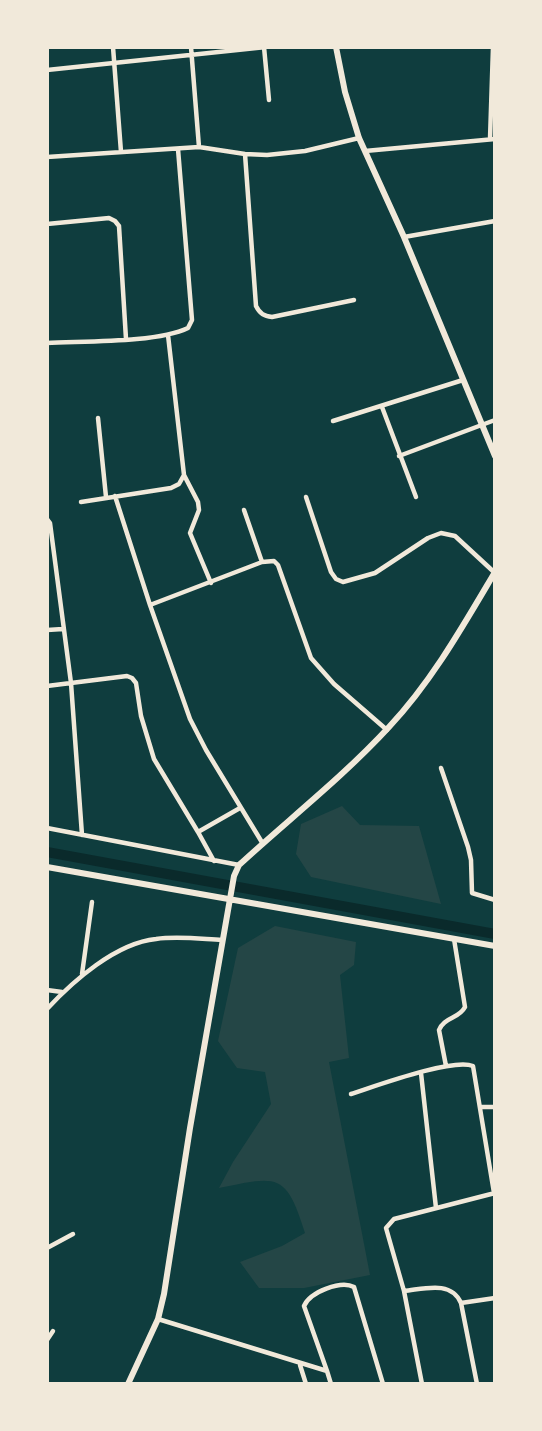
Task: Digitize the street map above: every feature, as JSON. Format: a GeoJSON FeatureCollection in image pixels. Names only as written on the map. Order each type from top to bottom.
{"type":"FeatureCollection","features":[{"type":"Feature","properties":{"kind":"street"},"geometry":{"type":"LineString","coordinates":[[113,47],[121,152]]}},
{"type":"Feature","properties":{"kind":"street"},"geometry":{"type":"LineString","coordinates":[[47,69],[192,50],[264,47],[269,100]]}},
{"type":"Feature","properties":{"kind":"street"},"geometry":{"type":"LineString","coordinates":[[336,47],[345,92],[359,138],[404,237],[495,456]]}},
{"type":"Feature","properties":{"kind":"street"},"geometry":{"type":"LineString","coordinates":[[365,151],[492,139],[494,48]]}},
{"type":"Feature","properties":{"kind":"street"},"geometry":{"type":"LineString","coordinates":[[192,50],[199,147]]}},
{"type":"Feature","properties":{"kind":"street"},"geometry":{"type":"LineString","coordinates":[[47,156],[199,147],[245,154],[305,150],[359,138]]}},
{"type":"Feature","properties":{"kind":"street"},"geometry":{"type":"LineString","coordinates":[[47,343],[168,335],[188,328],[192,320],[178,149]]}},
{"type":"Feature","properties":{"kind":"street"},"geometry":{"type":"LineString","coordinates":[[245,154],[256,306],[259,312],[272,317],[354,300]]}},
{"type":"Feature","properties":{"kind":"street"},"geometry":{"type":"LineString","coordinates":[[47,224],[109,218],[116,221],[119,226],[126,339]]}},
{"type":"Feature","properties":{"kind":"street"},"geometry":{"type":"LineString","coordinates":[[404,237],[495,220]]}},
{"type":"Feature","properties":{"kind":"street"},"geometry":{"type":"LineString","coordinates":[[168,335],[184,475],[198,502],[199,510],[190,527],[190,533],[211,583]]}},
{"type":"Feature","properties":{"kind":"street"},"geometry":{"type":"LineString","coordinates":[[333,421],[464,379]]}},
{"type":"Feature","properties":{"kind":"street"},"geometry":{"type":"LineString","coordinates":[[382,407],[416,497]]}},
{"type":"Feature","properties":{"kind":"street"},"geometry":{"type":"LineString","coordinates":[[98,418],[106,497]]}},
{"type":"Feature","properties":{"kind":"street"},"geometry":{"type":"LineString","coordinates":[[399,456],[495,420]]}},
{"type":"Feature","properties":{"kind":"street"},"geometry":{"type":"LineString","coordinates":[[81,502],[172,488],[179,484],[184,475]]}},
{"type":"Feature","properties":{"kind":"street"},"geometry":{"type":"LineString","coordinates":[[115,496],[190,719],[263,844]]}},
{"type":"Feature","properties":{"kind":"street"},"geometry":{"type":"LineString","coordinates":[[128,1384],[158,1319],[164,1294],[234,876],[239,865],[352,767],[387,730],[430,677],[495,572],[455,536],[441,533],[428,538],[375,573],[343,582],[336,579],[331,572],[306,497]]}},
{"type":"Feature","properties":{"kind":"street"},"geometry":{"type":"LineString","coordinates":[[244,510],[262,562]]}},
{"type":"Feature","properties":{"kind":"street"},"geometry":{"type":"LineString","coordinates":[[47,519],[50,523],[71,682],[82,835]]}},
{"type":"Feature","properties":{"kind":"street"},"geometry":{"type":"LineString","coordinates":[[150,605],[262,562],[274,561],[278,565],[304,642],[321,671],[387,730]]}},
{"type":"Feature","properties":{"kind":"street"},"geometry":{"type":"LineString","coordinates":[[47,630],[63,629]]}},
{"type":"Feature","properties":{"kind":"street"},"geometry":{"type":"LineString","coordinates":[[47,686],[127,676],[132,678],[136,683],[146,738],[154,759],[214,861]]}},
{"type":"Feature","properties":{"kind":"street"},"geometry":{"type":"LineString","coordinates":[[441,768],[468,847],[472,893],[495,900]]}},
{"type":"Feature","properties":{"kind":"street"},"geometry":{"type":"LineString","coordinates":[[198,832],[240,808]]}},
{"type":"Feature","properties":{"kind":"street"},"geometry":{"type":"LineString","coordinates":[[47,828],[239,865]]}},
{"type":"Feature","properties":{"kind":"street"},"geometry":{"type":"LineString","coordinates":[[47,867],[230,896],[495,946]]}},
{"type":"Feature","properties":{"kind":"street"},"geometry":{"type":"LineString","coordinates":[[82,974],[92,902]]}},
{"type":"Feature","properties":{"kind":"street"},"geometry":{"type":"LineString","coordinates":[[47,1009],[82,974],[136,943],[155,939],[222,940]]}},
{"type":"Feature","properties":{"kind":"street"},"geometry":{"type":"LineString","coordinates":[[446,1066],[439,1030],[446,1021],[460,1014],[464,1007],[454,939]]}},
{"type":"Feature","properties":{"kind":"street"},"geometry":{"type":"LineString","coordinates":[[47,990],[63,992]]}},
{"type":"Feature","properties":{"kind":"street"},"geometry":{"type":"LineString","coordinates":[[351,1094],[446,1066],[473,1066],[494,1193],[394,1219],[386,1228],[404,1291],[422,1384]]}},
{"type":"Feature","properties":{"kind":"street"},"geometry":{"type":"LineString","coordinates":[[421,1073],[436,1208]]}},
{"type":"Feature","properties":{"kind":"street"},"geometry":{"type":"LineString","coordinates":[[481,1107],[495,1107]]}},
{"type":"Feature","properties":{"kind":"street"},"geometry":{"type":"LineString","coordinates":[[47,1248],[73,1234]]}},
{"type":"Feature","properties":{"kind":"street"},"geometry":{"type":"LineString","coordinates":[[331,1384],[304,1306],[311,1296],[343,1284],[354,1287],[383,1384]]}},
{"type":"Feature","properties":{"kind":"street"},"geometry":{"type":"LineString","coordinates":[[404,1291],[440,1287],[457,1294],[477,1384]]}},
{"type":"Feature","properties":{"kind":"street"},"geometry":{"type":"LineString","coordinates":[[461,1303],[495,1298]]}},
{"type":"Feature","properties":{"kind":"street"},"geometry":{"type":"LineString","coordinates":[[158,1319],[327,1371]]}},
{"type":"Feature","properties":{"kind":"street"},"geometry":{"type":"LineString","coordinates":[[47,1340],[53,1331]]}},
{"type":"Feature","properties":{"kind":"street"},"geometry":{"type":"LineString","coordinates":[[300,1364],[306,1384]]}},
{"type":"Feature","properties":{"kind":"shaded area"},"geometry":{"type":"Polygon","coordinates":[[[342,806],[360,825],[419,826],[441,904],[311,877],[296,854],[301,824],[342,806]]]}},
{"type":"Feature","properties":{"kind":"shaded area"},"geometry":{"type":"Polygon","coordinates":[[[275,926],[356,942],[354,965],[340,975],[349,1058],[329,1062],[370,1275],[304,1288],[259,1288],[240,1262],[282,1246],[305,1233],[292,1199],[285,1189],[277,1183],[267,1181],[219,1188],[271,1104],[265,1072],[237,1068],[218,1041],[238,948],[275,926]]]}},
{"type":"Feature","properties":{"kind":"waterway"},"geometry":{"type":"LineString","coordinates":[[47,852],[495,934]]}}]}
